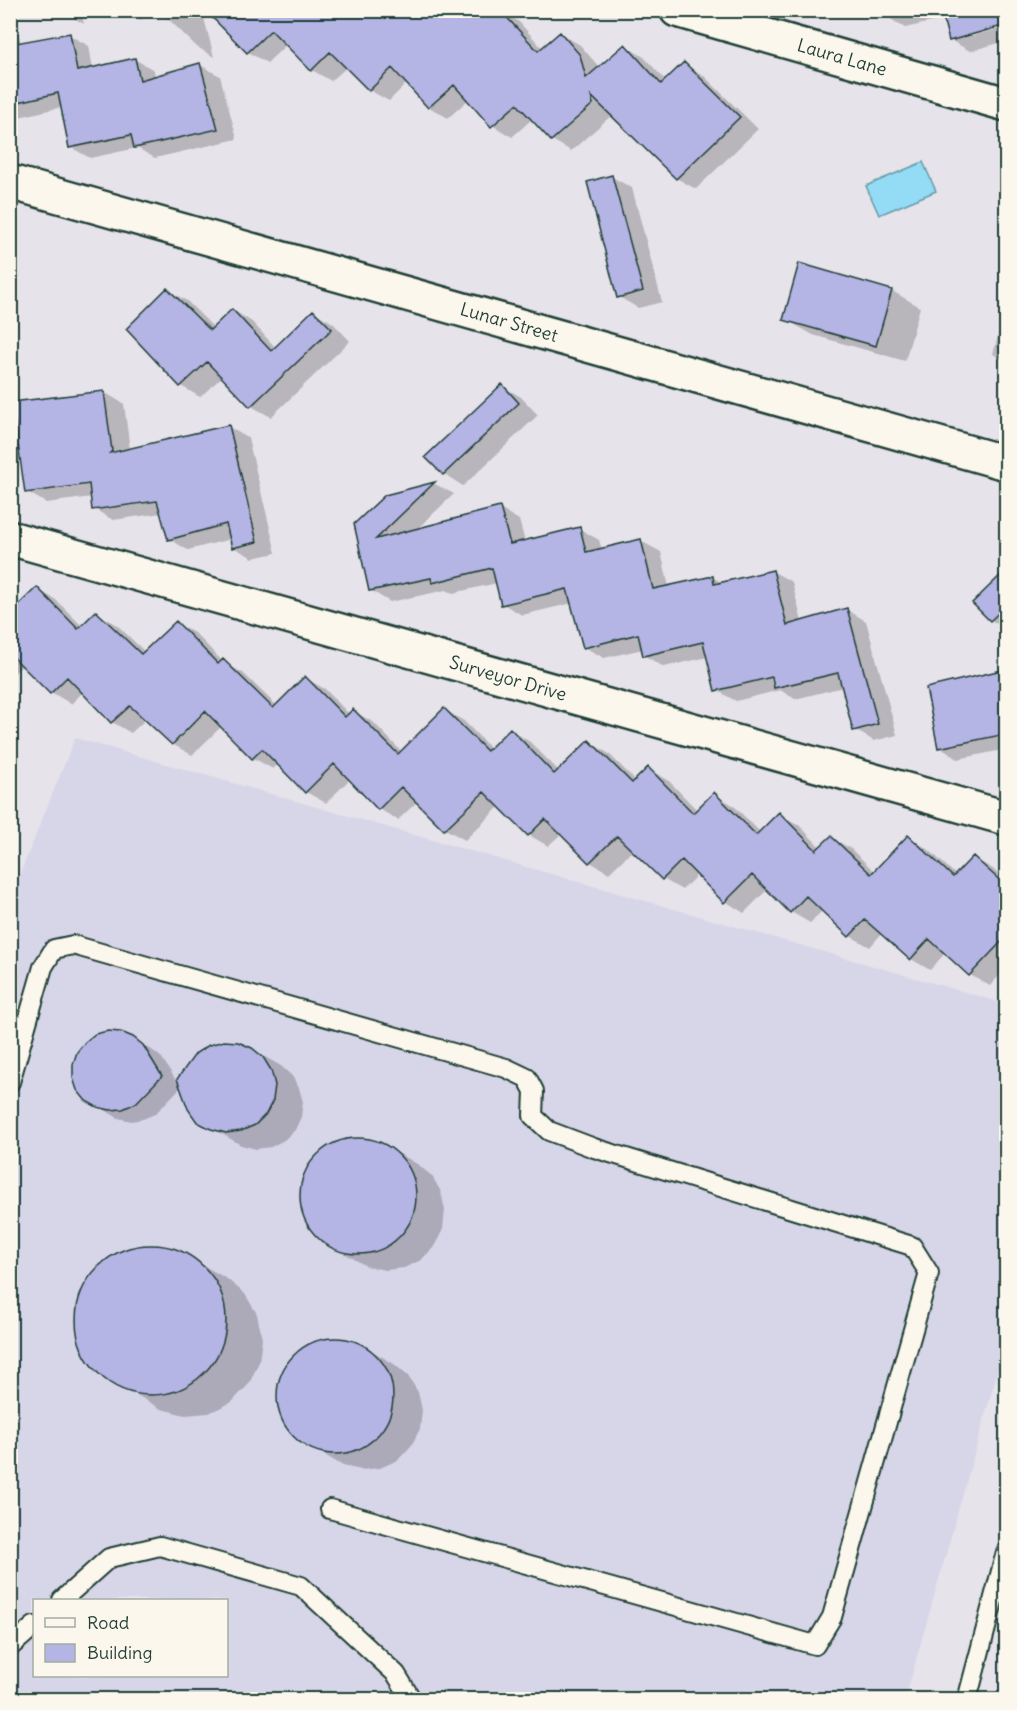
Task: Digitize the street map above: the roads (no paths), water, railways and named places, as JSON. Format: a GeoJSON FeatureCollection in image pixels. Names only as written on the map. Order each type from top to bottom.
{"type":"FeatureCollection","features":[{"type":"Feature","properties":{"kind":"street","name":"Laura Lane"},"geometry":{"type":"LineString","coordinates":[[677,10],[1006,104]]}},
{"type":"Feature","properties":{"kind":"street","name":"Lunar Street"},"geometry":{"type":"LineString","coordinates":[[10,182],[1006,463]]}},
{"type":"Feature","properties":{"kind":"street","name":"Surveyor Drive"},"geometry":{"type":"LineString","coordinates":[[10,538],[1006,818]]}},
{"type":"Feature","properties":{"kind":"lane"},"geometry":{"type":"LineString","coordinates":[[10,1082],[43,967],[54,949],[73,945],[506,1068],[528,1078],[534,1091],[534,1116],[549,1131],[605,1151],[912,1246],[929,1273],[832,1617],[814,1646],[330,1509]]}},
{"type":"Feature","properties":{"kind":"lane"},"geometry":{"type":"LineString","coordinates":[[63,1599],[109,1558],[160,1546],[301,1586],[396,1674],[412,1700]]}},
{"type":"Feature","properties":{"kind":"lane"},"geometry":{"type":"LineString","coordinates":[[967,1700],[1006,1552]]}},
{"type":"Feature","properties":{"kind":"lane"},"geometry":{"type":"LineString","coordinates":[[10,1647],[33,1627]]}},
{"type":"Feature","properties":{"kind":"water"},"geometry":{"type":"Polygon","coordinates":[[[923,162],[936,191],[879,215],[866,186],[923,162]]]}}]}
